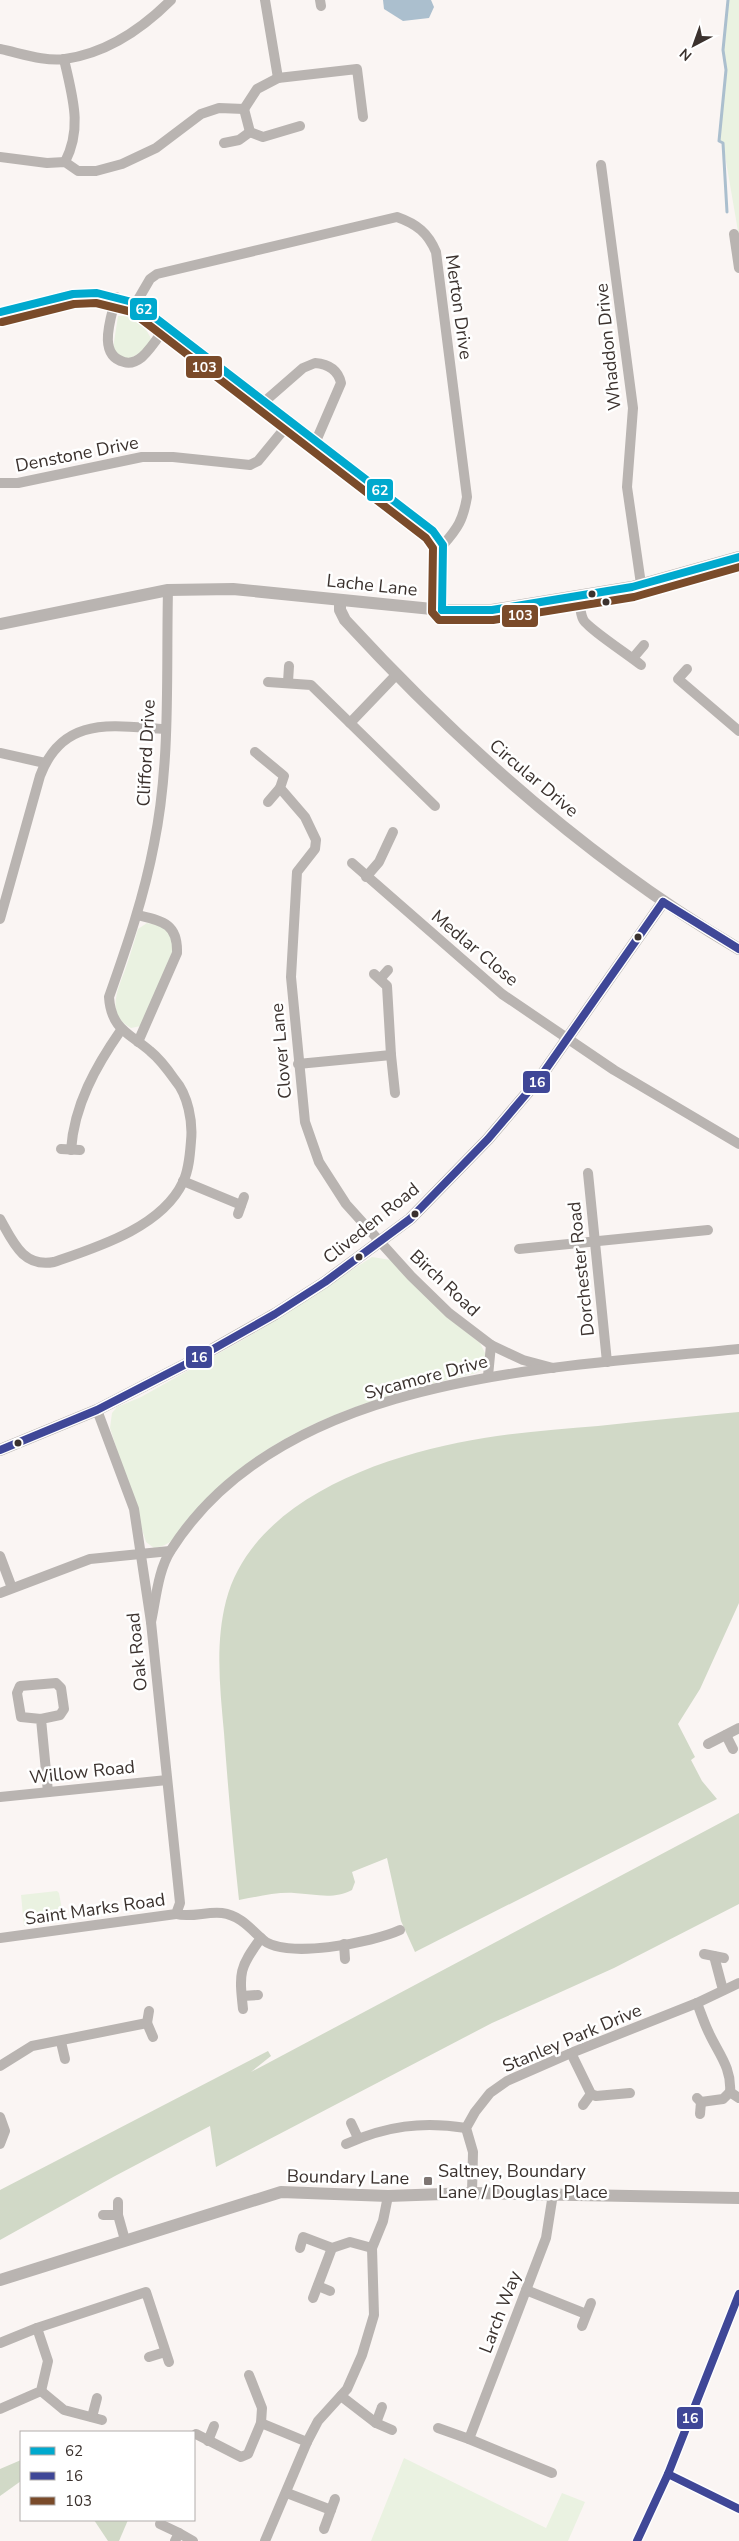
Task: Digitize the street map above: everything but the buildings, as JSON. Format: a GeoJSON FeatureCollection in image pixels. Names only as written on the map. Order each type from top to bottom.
{"type":"FeatureCollection","features":[{"type":"Feature","properties":{"kind":"street"},"geometry":{"type":"LineString","coordinates":[[0,49],[64,59],[108,46],[132,34],[172,0]]}},
{"type":"Feature","properties":{"kind":"street"},"geometry":{"type":"LineString","coordinates":[[265,0],[278,78]]}},
{"type":"Feature","properties":{"kind":"street"},"geometry":{"type":"LineString","coordinates":[[64,59],[77,128],[73,147],[65,162]]}},
{"type":"Feature","properties":{"kind":"street"},"geometry":{"type":"LineString","coordinates":[[250,132],[244,109],[257,89],[278,78],[356,68],[363,117]]}},
{"type":"Feature","properties":{"kind":"street"},"geometry":{"type":"LineString","coordinates":[[0,157],[47,163],[65,162],[78,171],[105,169],[122,164],[156,148],[201,114],[219,108],[244,109]]}},
{"type":"Feature","properties":{"kind":"street"},"geometry":{"type":"LineString","coordinates":[[250,132],[263,137],[300,126]]}},
{"type":"Feature","properties":{"kind":"street"},"geometry":{"type":"LineString","coordinates":[[224,143],[239,140],[250,132]]}},
{"type":"Feature","properties":{"kind":"street","name":"Whaddon Drive"},"geometry":{"type":"LineString","coordinates":[[601,165],[633,408],[627,487],[641,584]]}},
{"type":"Feature","properties":{"kind":"street","name":"Merton Drive"},"geometry":{"type":"LineString","coordinates":[[136,304],[150,279],[158,274],[389,219],[397,218],[409,221],[421,229],[430,238],[436,252],[467,497],[464,517],[443,545]]}},
{"type":"Feature","properties":{"kind":"street"},"geometry":{"type":"LineString","coordinates":[[734,234],[739,268]]}},
{"type":"Feature","properties":{"kind":"street"},"geometry":{"type":"LineString","coordinates":[[0,312],[73,294],[96,293],[136,304],[433,530],[443,545],[442,610]]}},
{"type":"Feature","properties":{"kind":"street"},"geometry":{"type":"LineString","coordinates":[[116,297],[108,343],[112,355],[117,360],[128,363],[142,357],[166,326]]}},
{"type":"Feature","properties":{"kind":"street"},"geometry":{"type":"LineString","coordinates":[[264,402],[303,368],[314,363],[331,367],[339,375],[341,383],[316,440]]}},
{"type":"Feature","properties":{"kind":"street","name":"Denstone Drive"},"geometry":{"type":"LineString","coordinates":[[0,483],[18,483],[142,457],[173,457],[250,465],[258,461],[290,422]]}},
{"type":"Feature","properties":{"kind":"street","name":"Lache Lane"},"geometry":{"type":"LineString","coordinates":[[0,624],[168,590],[233,589],[442,610],[492,610],[641,584],[739,557]]}},
{"type":"Feature","properties":{"kind":"street","name":"Clifford Drive"},"geometry":{"type":"LineString","coordinates":[[121,1030],[110,1008],[109,997],[137,915],[154,843],[163,782],[168,590]]}},
{"type":"Feature","properties":{"kind":"street"},"geometry":{"type":"LineString","coordinates":[[578,596],[583,619],[591,630],[605,636],[641,665]]}},
{"type":"Feature","properties":{"kind":"street","name":"Circular Drive"},"geometry":{"type":"LineString","coordinates":[[340,600],[340,610],[346,620],[396,675],[513,786],[663,902],[739,949]]}},
{"type":"Feature","properties":{"kind":"street"},"geometry":{"type":"LineString","coordinates":[[633,658],[644,645]]}},
{"type":"Feature","properties":{"kind":"street"},"geometry":{"type":"LineString","coordinates":[[288,682],[289,666]]}},
{"type":"Feature","properties":{"kind":"street"},"geometry":{"type":"LineString","coordinates":[[687,669],[678,679],[739,731]]}},
{"type":"Feature","properties":{"kind":"street"},"geometry":{"type":"LineString","coordinates":[[350,723],[396,675]]}},
{"type":"Feature","properties":{"kind":"street"},"geometry":{"type":"LineString","coordinates":[[268,682],[311,685],[435,806]]}},
{"type":"Feature","properties":{"kind":"street"},"geometry":{"type":"LineString","coordinates":[[0,919],[45,762],[50,754],[87,728],[100,725],[165,729]]}},
{"type":"Feature","properties":{"kind":"street"},"geometry":{"type":"LineString","coordinates":[[255,752],[284,776],[280,788],[268,802]]}},
{"type":"Feature","properties":{"kind":"street"},"geometry":{"type":"LineString","coordinates":[[0,753],[45,762]]}},
{"type":"Feature","properties":{"kind":"street","name":"Clover Lane"},"geometry":{"type":"LineString","coordinates":[[280,788],[305,817],[316,840],[315,849],[301,865],[295,882],[291,977],[305,1122],[319,1162],[346,1204],[380,1243]]}},
{"type":"Feature","properties":{"kind":"street"},"geometry":{"type":"LineString","coordinates":[[366,877],[379,862],[393,832]]}},
{"type":"Feature","properties":{"kind":"street","name":"Medlar Close"},"geometry":{"type":"LineString","coordinates":[[352,863],[502,994],[568,1038]]}},
{"type":"Feature","properties":{"kind":"street","name":"Cliveden Road"},"geometry":{"type":"LineString","coordinates":[[0,1450],[96,1410],[151,1384],[275,1314],[380,1243],[410,1219],[488,1140],[539,1079],[663,902]]}},
{"type":"Feature","properties":{"kind":"street"},"geometry":{"type":"LineString","coordinates":[[137,915],[162,921],[174,931],[177,940],[177,953],[138,1042]]}},
{"type":"Feature","properties":{"kind":"street"},"geometry":{"type":"LineString","coordinates":[[388,970],[377,976],[387,986],[395,1093]]}},
{"type":"Feature","properties":{"kind":"street"},"geometry":{"type":"LineString","coordinates":[[0,1219],[16,1247],[26,1257],[42,1264],[54,1262],[150,1220],[169,1202],[183,1182],[190,1155],[193,1128],[178,1082],[151,1052],[121,1030],[103,1056],[83,1098],[76,1118],[71,1150]]}},
{"type":"Feature","properties":{"kind":"street"},"geometry":{"type":"LineString","coordinates":[[568,1038],[614,1070],[739,1144]]}},
{"type":"Feature","properties":{"kind":"street"},"geometry":{"type":"LineString","coordinates":[[298,1064],[391,1054]]}},
{"type":"Feature","properties":{"kind":"street","name":"Dorchester Road"},"geometry":{"type":"LineString","coordinates":[[588,1172],[607,1362]]}},
{"type":"Feature","properties":{"kind":"street"},"geometry":{"type":"LineString","coordinates":[[183,1182],[241,1205]]}},
{"type":"Feature","properties":{"kind":"street"},"geometry":{"type":"LineString","coordinates":[[519,1249],[596,1243],[708,1230]]}},
{"type":"Feature","properties":{"kind":"street","name":"Birch Road"},"geometry":{"type":"LineString","coordinates":[[380,1243],[450,1313],[491,1345],[523,1360],[553,1368]]}},
{"type":"Feature","properties":{"kind":"street"},"geometry":{"type":"LineString","coordinates":[[488,1376],[491,1345]]}},
{"type":"Feature","properties":{"kind":"street","name":"Sycamore Drive"},"geometry":{"type":"LineString","coordinates":[[151,1622],[161,1574],[170,1551],[205,1506],[274,1451],[342,1418],[382,1404],[488,1376],[739,1348]]}},
{"type":"Feature","properties":{"kind":"street","name":"Oak Road"},"geometry":{"type":"LineString","coordinates":[[96,1410],[134,1509],[142,1553],[180,1897]]}},
{"type":"Feature","properties":{"kind":"street"},"geometry":{"type":"LineString","coordinates":[[0,1593],[90,1559],[170,1551]]}},
{"type":"Feature","properties":{"kind":"street"},"geometry":{"type":"LineString","coordinates":[[0,1556],[12,1588]]}},
{"type":"Feature","properties":{"kind":"street"},"geometry":{"type":"LineString","coordinates":[[56,1683],[61,1688],[64,1710],[60,1714],[41,1719],[21,1717],[17,1693],[20,1686],[56,1683]]}},
{"type":"Feature","properties":{"kind":"street"},"geometry":{"type":"LineString","coordinates":[[41,1719],[48,1792]]}},
{"type":"Feature","properties":{"kind":"street"},"geometry":{"type":"LineString","coordinates":[[708,1744],[739,1728]]}},
{"type":"Feature","properties":{"kind":"street"},"geometry":{"type":"LineString","coordinates":[[726,1735],[733,1749]]}},
{"type":"Feature","properties":{"kind":"street","name":"Willow Road"},"geometry":{"type":"LineString","coordinates":[[0,1797],[167,1780]]}},
{"type":"Feature","properties":{"kind":"street","name":"Saint Marks Road"},"geometry":{"type":"LineString","coordinates":[[0,1938],[176,1914],[180,1897]]}},
{"type":"Feature","properties":{"kind":"street"},"geometry":{"type":"LineString","coordinates":[[176,1914],[186,1916],[221,1913],[236,1917],[262,1938],[266,1944],[286,1949],[344,1944],[384,1937],[400,1930]]}},
{"type":"Feature","properties":{"kind":"street"},"geometry":{"type":"LineString","coordinates":[[244,2008],[240,1979],[244,1961],[262,1938]]}},
{"type":"Feature","properties":{"kind":"street"},"geometry":{"type":"LineString","coordinates":[[344,1944],[346,1959]]}},
{"type":"Feature","properties":{"kind":"street"},"geometry":{"type":"LineString","coordinates":[[723,1990],[708,1955],[724,1958]]}},
{"type":"Feature","properties":{"kind":"street","name":"Stanley Park Drive"},"geometry":{"type":"LineString","coordinates":[[466,2128],[475,2112],[490,2093],[527,2071],[696,2003],[739,1983]]}},
{"type":"Feature","properties":{"kind":"street"},"geometry":{"type":"LineString","coordinates":[[242,1996],[258,1995]]}},
{"type":"Feature","properties":{"kind":"street"},"geometry":{"type":"LineString","coordinates":[[696,2003],[710,2035],[723,2057],[735,2095],[699,2100],[700,2114]]}},
{"type":"Feature","properties":{"kind":"street"},"geometry":{"type":"LineString","coordinates":[[149,2011],[146,2023],[153,2036]]}},
{"type":"Feature","properties":{"kind":"street"},"geometry":{"type":"LineString","coordinates":[[0,2066],[32,2046],[61,2042],[146,2023]]}},
{"type":"Feature","properties":{"kind":"street"},"geometry":{"type":"LineString","coordinates":[[61,2042],[65,2059]]}},
{"type":"Feature","properties":{"kind":"street"},"geometry":{"type":"LineString","coordinates":[[571,2053],[591,2094],[596,2096],[630,2093]]}},
{"type":"Feature","properties":{"kind":"street"},"geometry":{"type":"LineString","coordinates":[[582,2105],[591,2094]]}},
{"type":"Feature","properties":{"kind":"street"},"geometry":{"type":"LineString","coordinates":[[0,2117],[5,2131],[0,2144]]}},
{"type":"Feature","properties":{"kind":"street"},"geometry":{"type":"LineString","coordinates":[[350,2123],[358,2138]]}},
{"type":"Feature","properties":{"kind":"street"},"geometry":{"type":"LineString","coordinates":[[346,2144],[358,2138],[397,2126],[466,2128],[472,2152],[472,2193]]}},
{"type":"Feature","properties":{"kind":"street","name":"Boundary Lane"},"geometry":{"type":"LineString","coordinates":[[0,2280],[281,2192],[388,2196],[472,2193],[739,2198]]}},
{"type":"Feature","properties":{"kind":"street","name":"Larch Way"},"geometry":{"type":"LineString","coordinates":[[469,2439],[546,2238],[553,2194]]}},
{"type":"Feature","properties":{"kind":"street"},"geometry":{"type":"LineString","coordinates":[[265,2541],[287,2493],[307,2442],[318,2421],[341,2396],[362,2355],[374,2315],[372,2248],[383,2221],[388,2196]]}},
{"type":"Feature","properties":{"kind":"street"},"geometry":{"type":"LineString","coordinates":[[118,2202],[118,2215],[125,2240]]}},
{"type":"Feature","properties":{"kind":"street"},"geometry":{"type":"LineString","coordinates":[[103,2215],[118,2215]]}},
{"type":"Feature","properties":{"kind":"street"},"geometry":{"type":"LineString","coordinates":[[300,2248],[303,2237],[332,2248],[350,2242],[372,2248]]}},
{"type":"Feature","properties":{"kind":"street"},"geometry":{"type":"LineString","coordinates":[[313,2298],[332,2248]]}},
{"type":"Feature","properties":{"kind":"street"},"geometry":{"type":"LineString","coordinates":[[318,2286],[330,2290]]}},
{"type":"Feature","properties":{"kind":"street"},"geometry":{"type":"LineString","coordinates":[[526,2290],[586,2314]]}},
{"type":"Feature","properties":{"kind":"street"},"geometry":{"type":"LineString","coordinates":[[0,2343],[37,2328],[146,2292],[167,2357],[148,2357]]}},
{"type":"Feature","properties":{"kind":"street"},"geometry":{"type":"LineString","coordinates":[[638,2541],[668,2474],[738,2299]]}},
{"type":"Feature","properties":{"kind":"street"},"geometry":{"type":"LineString","coordinates":[[582,2326],[591,2303]]}},
{"type":"Feature","properties":{"kind":"street"},"geometry":{"type":"LineString","coordinates":[[37,2328],[48,2361],[41,2391]]}},
{"type":"Feature","properties":{"kind":"street"},"geometry":{"type":"LineString","coordinates":[[196,2434],[241,2457],[248,2454],[261,2423],[262,2408],[249,2375]]}},
{"type":"Feature","properties":{"kind":"street"},"geometry":{"type":"LineString","coordinates":[[0,2409],[41,2391]]}},
{"type":"Feature","properties":{"kind":"street"},"geometry":{"type":"LineString","coordinates":[[41,2391],[64,2410],[102,2420]]}},
{"type":"Feature","properties":{"kind":"street"},"geometry":{"type":"LineString","coordinates":[[341,2396],[376,2423],[392,2430]]}},
{"type":"Feature","properties":{"kind":"street"},"geometry":{"type":"LineString","coordinates":[[92,2417],[97,2398]]}},
{"type":"Feature","properties":{"kind":"street"},"geometry":{"type":"LineString","coordinates":[[376,2423],[382,2407]]}},
{"type":"Feature","properties":{"kind":"street"},"geometry":{"type":"LineString","coordinates":[[261,2423],[307,2442]]}},
{"type":"Feature","properties":{"kind":"street"},"geometry":{"type":"LineString","coordinates":[[208,2441],[214,2426]]}},
{"type":"Feature","properties":{"kind":"street"},"geometry":{"type":"LineString","coordinates":[[438,2428],[552,2473]]}},
{"type":"Feature","properties":{"kind":"street"},"geometry":{"type":"LineString","coordinates":[[668,2474],[739,2509]]}},
{"type":"Feature","properties":{"kind":"street"},"geometry":{"type":"LineString","coordinates":[[287,2493],[331,2510]]}},
{"type":"Feature","properties":{"kind":"street"},"geometry":{"type":"LineString","coordinates":[[324,2529],[336,2499]]}},
{"type":"Feature","properties":{"kind":"street"},"geometry":{"type":"LineString","coordinates":[[160,2524],[177,2537],[193,2541]]}},
{"type":"Feature","properties":{"kind":"green space"},"geometry":{"type":"Polygon","coordinates":[[[728,0],[739,0],[739,237],[723,144],[719,141],[726,70],[723,50],[728,0]]]}},
{"type":"Feature","properties":{"kind":"green space"},"geometry":{"type":"Polygon","coordinates":[[[118,316],[135,319],[146,330],[152,340],[141,352],[127,360],[122,358],[113,348],[118,316]]]}},
{"type":"Feature","properties":{"kind":"green space"},"geometry":{"type":"Polygon","coordinates":[[[147,923],[162,926],[169,931],[174,948],[141,1026],[131,1028],[123,1023],[118,1016],[116,1009],[117,994],[138,929],[147,923]]]}},
{"type":"Feature","properties":{"kind":"green space"},"geometry":{"type":"Polygon","coordinates":[[[372,1257],[391,1260],[446,1316],[480,1343],[486,1355],[486,1367],[476,1373],[412,1389],[348,1410],[288,1437],[259,1455],[222,1484],[199,1508],[183,1530],[170,1542],[154,1548],[146,1542],[110,1428],[112,1413],[117,1407],[141,1397],[248,1337],[372,1257]]]}},
{"type":"Feature","properties":{"kind":"green space"},"geometry":{"type":"Polygon","coordinates":[[[739,1412],[739,1603],[700,1689],[678,1724],[695,1757],[691,1760],[702,1781],[717,1799],[415,1952],[401,1921],[387,1858],[352,1872],[355,1882],[352,1890],[338,1895],[280,1893],[239,1900],[221,1700],[220,1634],[226,1601],[241,1565],[264,1534],[295,1508],[330,1486],[368,1469],[408,1455],[447,1445],[527,1432],[739,1412]]]}},
{"type":"Feature","properties":{"kind":"green space"},"geometry":{"type":"Polygon","coordinates":[[[739,1813],[739,1904],[614,1968],[492,2023],[216,2167],[210,2126],[0,2240],[0,2190],[268,2051],[271,2056],[251,2072],[739,1813]]]}},
{"type":"Feature","properties":{"kind":"green space"},"geometry":{"type":"Polygon","coordinates":[[[57,1891],[64,1921],[24,1926],[21,1895],[57,1891]]]}},
{"type":"Feature","properties":{"kind":"green space"},"geometry":{"type":"Polygon","coordinates":[[[404,2458],[546,2528],[562,2493],[585,2502],[568,2541],[371,2541],[404,2458]]]}},
{"type":"Feature","properties":{"kind":"green space"},"geometry":{"type":"Polygon","coordinates":[[[20,2460],[20,2482],[0,2496],[0,2469],[20,2460]]]}},
{"type":"Feature","properties":{"kind":"green space"},"geometry":{"type":"Polygon","coordinates":[[[95,2521],[128,2521],[119,2541],[108,2541],[95,2521]]]}},
{"type":"Feature","properties":{"kind":"water"},"geometry":{"type":"Polygon","coordinates":[[[383,0],[431,0],[434,7],[429,18],[403,21],[384,9],[383,0]]]}},
{"type":"Feature","properties":{"kind":"waterway"},"geometry":{"type":"LineString","coordinates":[[727,212],[723,143],[719,141],[726,70],[723,50],[728,0]]}},
{"type":"Feature","properties":{"kind":"transit line","name":"62"},"geometry":{"type":"LineString","coordinates":[[0,312],[73,294],[97,293],[136,303],[433,531],[443,545],[442,610]]}},
{"type":"Feature","properties":{"kind":"transit line","name":"103"},"geometry":{"type":"LineString","coordinates":[[2,322],[74,304],[96,303],[132,312],[426,538],[433,548],[432,612],[439,620],[493,620],[634,597],[739,567]]}},
{"type":"Feature","properties":{"kind":"transit line","name":"62"},"geometry":{"type":"LineString","coordinates":[[442,610],[492,610],[632,587],[739,557]]}},
{"type":"Feature","properties":{"kind":"transit line","name":"16"},"geometry":{"type":"LineString","coordinates":[[663,902],[739,949]]}},
{"type":"Feature","properties":{"kind":"transit line","name":"16"},"geometry":{"type":"LineString","coordinates":[[0,1450],[97,1410],[192,1361],[275,1314],[325,1282],[410,1219],[488,1139],[539,1079],[663,902]]}},
{"type":"Feature","properties":{"kind":"transit line","name":"16"},"geometry":{"type":"LineString","coordinates":[[637,2541],[668,2474],[739,2294]]}},
{"type":"Feature","properties":{"kind":"transit line","name":"16"},"geometry":{"type":"LineString","coordinates":[[668,2474],[739,2509]]}},
{"type":"Feature","properties":{"kind":"place","name":"Saltney, Boundary Lane / Douglas Place"},"geometry":{"type":"Point","coordinates":[428,2181]}}]}
